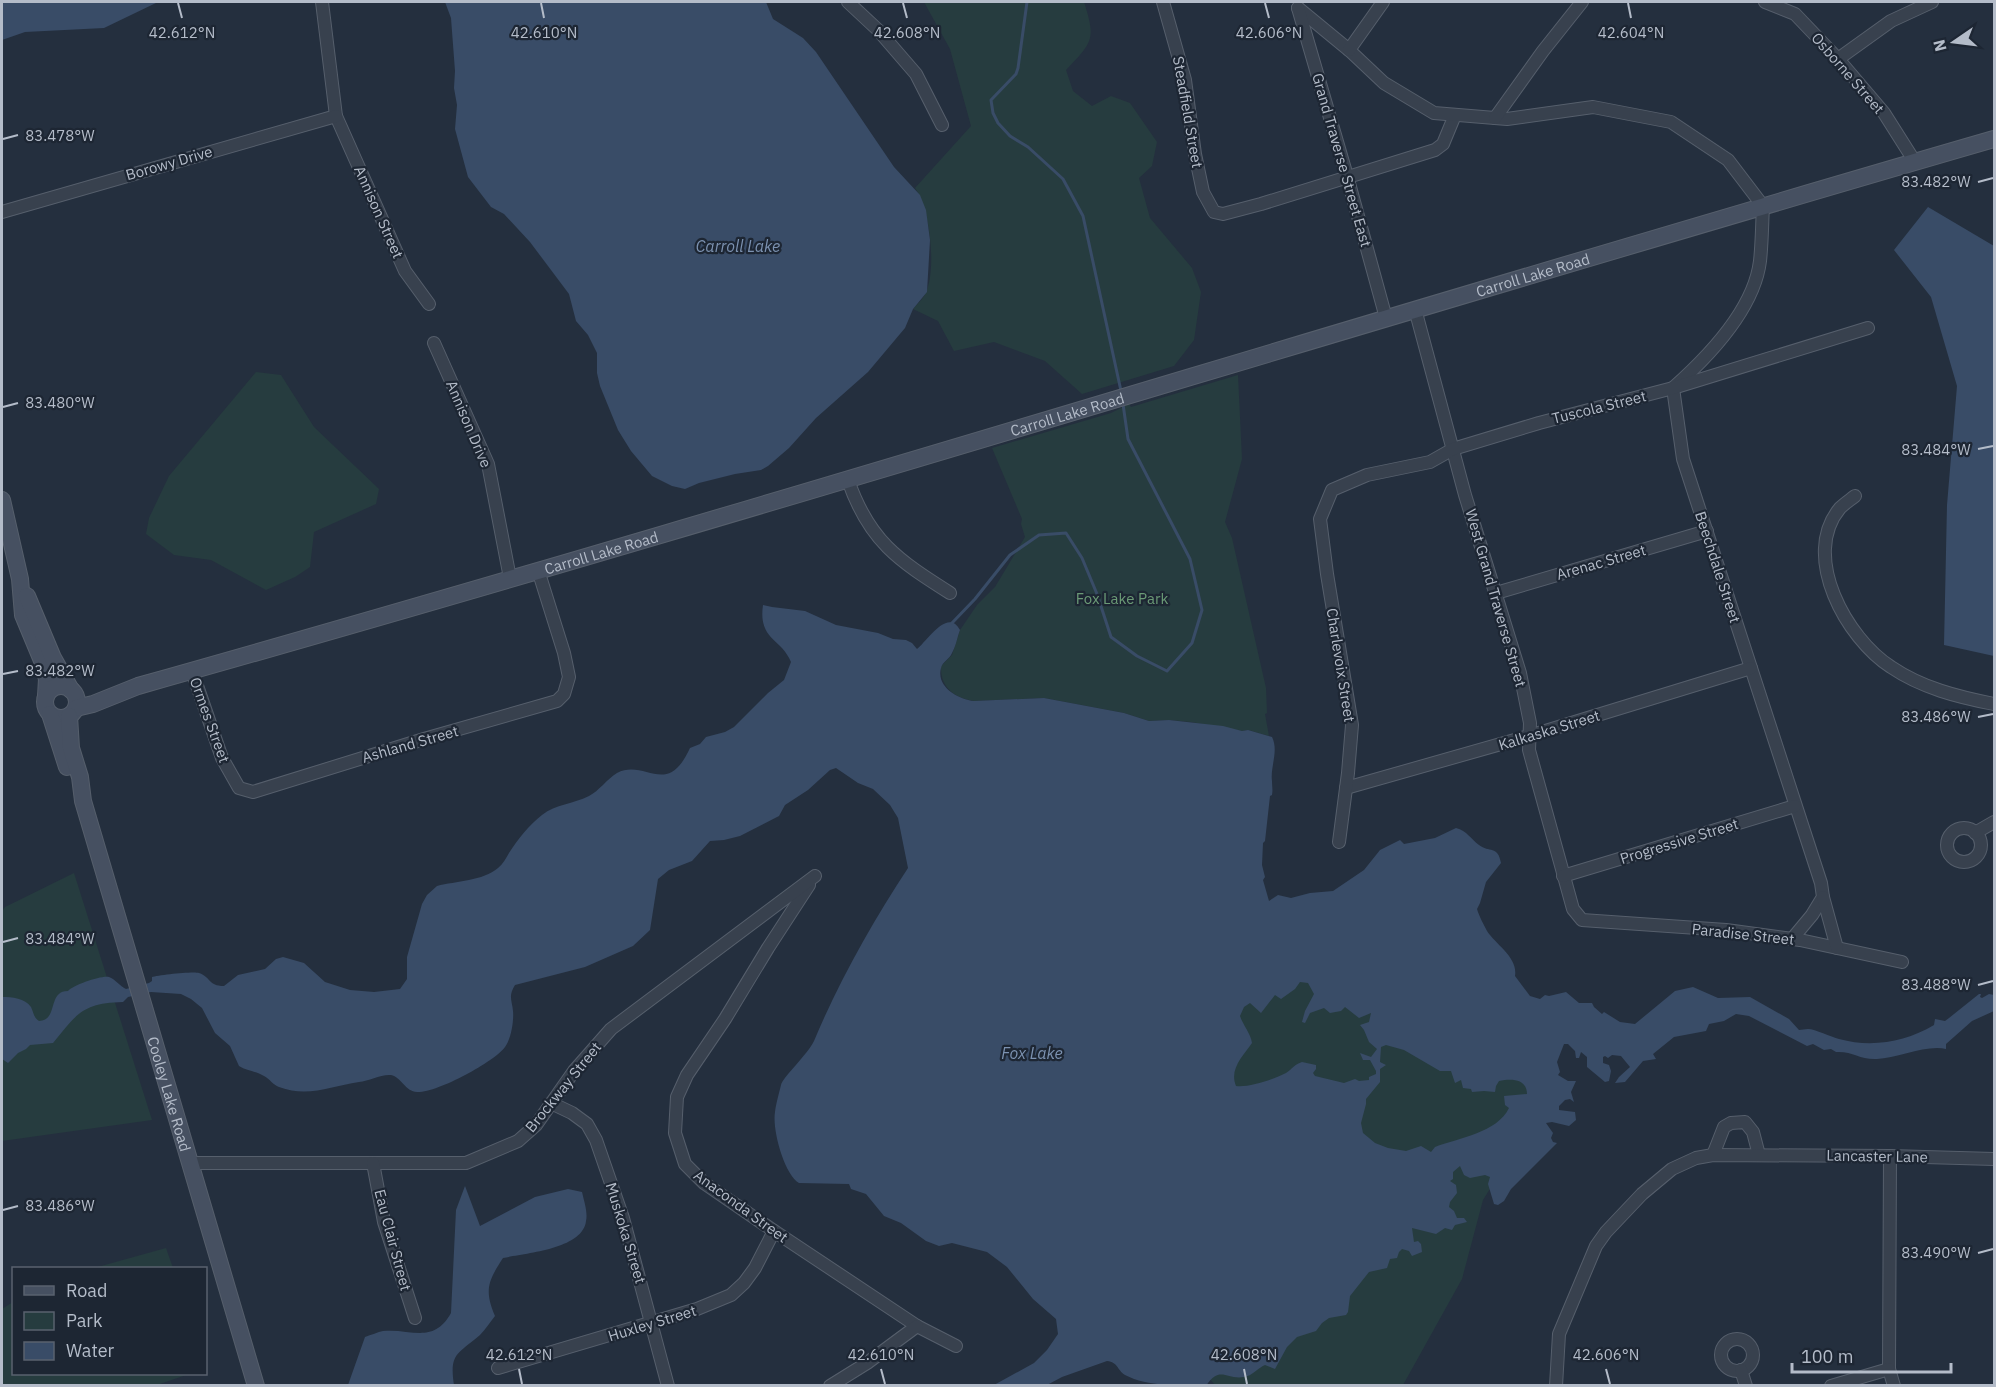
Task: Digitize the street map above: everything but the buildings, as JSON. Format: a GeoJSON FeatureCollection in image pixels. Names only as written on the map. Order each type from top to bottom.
{"type":"FeatureCollection","features":[{"type":"Feature","properties":{"kind":"street"},"geometry":{"type":"LineString","coordinates":[[322,2],[336,116]]}},
{"type":"Feature","properties":{"kind":"street"},"geometry":{"type":"LineString","coordinates":[[848,2],[878,30],[916,74],[942,125]]}},
{"type":"Feature","properties":{"kind":"street","name":"Steadfield Street"},"geometry":{"type":"LineString","coordinates":[[1163,2],[1185,80],[1195,154],[1203,192],[1215,212],[1223,214],[1261,204],[1347,176]]}},
{"type":"Feature","properties":{"kind":"street"},"geometry":{"type":"LineString","coordinates":[[1349,50],[1383,2]]}},
{"type":"Feature","properties":{"kind":"street"},"geometry":{"type":"LineString","coordinates":[[1495,118],[1582,2]]}},
{"type":"Feature","properties":{"kind":"street","name":"Osborne Street"},"geometry":{"type":"LineString","coordinates":[[1765,2],[1795,14],[1838,59],[1884,113],[1915,162]]}},
{"type":"Feature","properties":{"kind":"street"},"geometry":{"type":"LineString","coordinates":[[1838,59],[1891,21],[1932,2]]}},
{"type":"Feature","properties":{"kind":"street"},"geometry":{"type":"LineString","coordinates":[[1297,5],[1384,83],[1434,112],[1507,119],[1593,107],[1671,122],[1728,160],[1763,206],[1760,263],[1754,285],[1739,315],[1697,367],[1673,388]]}},
{"type":"Feature","properties":{"kind":"street","name":"Grand Traverse Street East"},"geometry":{"type":"LineString","coordinates":[[1297,5],[1386,318]]}},
{"type":"Feature","properties":{"kind":"street"},"geometry":{"type":"LineString","coordinates":[[1347,176],[1435,150],[1443,144],[1455,115]]}},
{"type":"Feature","properties":{"kind":"street","name":"Borowy Drive"},"geometry":{"type":"LineString","coordinates":[[2,212],[336,116]]}},
{"type":"Feature","properties":{"kind":"street","name":"Annison Street"},"geometry":{"type":"LineString","coordinates":[[336,116],[405,271],[429,304]]}},
{"type":"Feature","properties":{"kind":"street","name":"Carroll Lake Road"},"geometry":{"type":"LineString","coordinates":[[72,702],[192,671],[848,480],[1415,309],[1995,139]]}},
{"type":"Feature","properties":{"kind":"street","name":"West Grand Traverse Street"},"geometry":{"type":"LineString","coordinates":[[1415,309],[1465,495],[1520,673],[1530,723],[1528,750],[1573,909],[1582,920]]}},
{"type":"Feature","properties":{"kind":"street","name":"Tuscola Street"},"geometry":{"type":"LineString","coordinates":[[1332,490],[1367,475],[1430,462],[1454,449],[1539,423],[1673,388],[1868,328]]}},
{"type":"Feature","properties":{"kind":"street","name":"Annison Drive"},"geometry":{"type":"LineString","coordinates":[[434,343],[488,464],[510,578]]}},
{"type":"Feature","properties":{"kind":"street","name":"Beechdale Street"},"geometry":{"type":"LineString","coordinates":[[1673,388],[1683,459],[1817,869],[1838,948]]}},
{"type":"Feature","properties":{"kind":"street"},"geometry":{"type":"LineString","coordinates":[[848,480],[861,514],[890,552],[911,569],[950,593]]}},
{"type":"Feature","properties":{"kind":"street","name":"Charlevoix Street"},"geometry":{"type":"LineString","coordinates":[[1332,490],[1320,519],[1352,724],[1339,842]]}},
{"type":"Feature","properties":{"kind":"street"},"geometry":{"type":"LineString","coordinates":[[1855,496],[1840,508],[1825,544],[1830,585],[1841,611],[1870,653],[1911,679],[1934,690],[1995,704]]}},
{"type":"Feature","properties":{"kind":"street","name":"Cooley Lake Road"},"geometry":{"type":"LineString","coordinates":[[2,500],[20,579],[23,615],[43,663],[47,680],[45,705],[68,769],[83,801],[256,1386]]}},
{"type":"Feature","properties":{"kind":"street","name":"Arenac Street"},"geometry":{"type":"LineString","coordinates":[[1496,593],[1707,531]]}},
{"type":"Feature","properties":{"kind":"street","name":"Ashland Street"},"geometry":{"type":"LineString","coordinates":[[253,792],[557,701],[564,694],[568,677],[564,653],[538,570]]}},
{"type":"Feature","properties":{"kind":"street","name":"Cooley Lake Road"},"geometry":{"type":"LineString","coordinates":[[20,579],[72,702],[71,748],[80,777],[83,801]]}},
{"type":"Feature","properties":{"kind":"street","name":"Kalkaska Street"},"geometry":{"type":"LineString","coordinates":[[1346,788],[1529,736],[1751,668]]}},
{"type":"Feature","properties":{"kind":"street","name":"Ormes Street"},"geometry":{"type":"LineString","coordinates":[[192,671],[222,758],[239,788],[253,792]]}},
{"type":"Feature","properties":{"kind":"street"},"geometry":{"type":"LineString","coordinates":[[46,696],[57,687],[66,687],[72,702],[60,718],[50,714]]}},
{"type":"Feature","properties":{"kind":"street","name":"Progressive Street"},"geometry":{"type":"LineString","coordinates":[[1563,876],[1795,806]]}},
{"type":"Feature","properties":{"kind":"street"},"geometry":{"type":"LineString","coordinates":[[1975,832],[1995,822]]}},
{"type":"Feature","properties":{"kind":"street","name":"Brockway Street"},"geometry":{"type":"LineString","coordinates":[[191,1163],[466,1163],[518,1141],[536,1125],[574,1071],[611,1029],[815,876]]}},
{"type":"Feature","properties":{"kind":"street","name":"Anaconda Street"},"geometry":{"type":"LineString","coordinates":[[815,876],[687,1075],[677,1097],[675,1132],[685,1164],[705,1183],[917,1326],[956,1346]]}},
{"type":"Feature","properties":{"kind":"street"},"geometry":{"type":"LineString","coordinates":[[1792,939],[1812,915],[1823,897]]}},
{"type":"Feature","properties":{"kind":"street","name":"Paradise Street"},"geometry":{"type":"LineString","coordinates":[[1582,920],[1726,930],[1792,939],[1902,963]]}},
{"type":"Feature","properties":{"kind":"street","name":"Muskoka Street"},"geometry":{"type":"LineString","coordinates":[[551,1103],[572,1113],[587,1124],[596,1140],[623,1218],[668,1386]]}},
{"type":"Feature","properties":{"kind":"street"},"geometry":{"type":"LineString","coordinates":[[1713,1155],[1724,1127],[1745,1122],[1753,1132],[1759,1155]]}},
{"type":"Feature","properties":{"kind":"street","name":"Lancaster Lane"},"geometry":{"type":"LineString","coordinates":[[1556,1386],[1559,1334],[1596,1246],[1642,1194],[1672,1169],[1696,1158],[1713,1155],[1890,1155],[1995,1159]]}},
{"type":"Feature","properties":{"kind":"street"},"geometry":{"type":"LineString","coordinates":[[1890,1155],[1889,1369],[1894,1386]]}},
{"type":"Feature","properties":{"kind":"street","name":"Eau Clair Street"},"geometry":{"type":"LineString","coordinates":[[373,1163],[384,1222],[415,1318]]}},
{"type":"Feature","properties":{"kind":"street","name":"Huxley Street"},"geometry":{"type":"LineString","coordinates":[[498,1368],[697,1310],[731,1295],[755,1268],[774,1231]]}},
{"type":"Feature","properties":{"kind":"street"},"geometry":{"type":"LineString","coordinates":[[830,1386],[867,1363],[917,1326]]}},
{"type":"Feature","properties":{"kind":"street"},"geometry":{"type":"LineString","coordinates":[[1831,1386],[1889,1369]]}},
{"type":"Feature","properties":{"kind":"street"},"geometry":{"type":"LineString","coordinates":[[1741,1370],[1746,1386]]}},
{"type":"Feature","properties":{"kind":"green space"},"geometry":{"type":"Polygon","coordinates":[[[924,2],[1084,2],[1091,32],[1087,46],[1066,70],[1073,91],[1092,106],[1111,96],[1130,103],[1157,142],[1152,166],[1139,178],[1150,218],[1192,268],[1201,292],[1194,340],[1174,366],[1082,394],[1045,361],[994,342],[954,351],[938,321],[913,309],[926,293],[931,266],[928,223],[915,188],[971,126],[950,49],[924,2]]]}},
{"type":"Feature","properties":{"kind":"green space"},"geometry":{"type":"Polygon","coordinates":[[[256,372],[281,375],[314,427],[379,489],[376,504],[314,532],[310,567],[295,577],[266,590],[211,560],[174,555],[146,534],[149,518],[169,476],[256,372]]]}},
{"type":"Feature","properties":{"kind":"green space","name":"Fox Lake Park"},"geometry":{"type":"Polygon","coordinates":[[[1238,375],[1242,459],[1225,522],[1232,538],[1266,688],[1267,713],[1265,714],[1269,736],[1248,730],[1242,731],[1191,722],[1149,721],[1124,713],[1044,698],[974,701],[960,697],[950,690],[943,680],[941,666],[952,655],[960,630],[977,605],[995,587],[1025,537],[1021,524],[1022,519],[992,448],[1111,413],[1129,404],[1131,407],[1238,375]]]}},
{"type":"Feature","properties":{"kind":"green space"},"geometry":{"type":"Polygon","coordinates":[[[74,873],[152,1120],[2,1141],[2,911],[5,907],[74,873]]]}},
{"type":"Feature","properties":{"kind":"green space"},"geometry":{"type":"Polygon","coordinates":[[[1290,951],[1541,1080],[1535,1116],[1483,1200],[1462,1279],[1403,1385],[1215,1385],[1186,1351],[1205,1021],[1290,951]]]}},
{"type":"Feature","properties":{"kind":"green space"},"geometry":{"type":"Polygon","coordinates":[[[166,1248],[173,1267],[98,1267],[166,1248]]]}},
{"type":"Feature","properties":{"kind":"green space"},"geometry":{"type":"Polygon","coordinates":[[[12,1303],[12,1375],[186,1375],[157,1385],[2,1385],[2,1309],[12,1303]]]}},
{"type":"Feature","properties":{"kind":"water"},"geometry":{"type":"Polygon","coordinates":[[[2,2],[158,2],[104,28],[25,32],[2,40],[2,2]]]}},
{"type":"Feature","properties":{"kind":"water","name":"Carroll Lake"},"geometry":{"type":"Polygon","coordinates":[[[445,2],[766,2],[773,19],[803,38],[816,52],[894,167],[920,195],[926,210],[930,240],[927,292],[913,309],[905,328],[868,372],[816,418],[789,448],[768,466],[761,470],[699,483],[685,489],[672,486],[652,476],[631,451],[618,430],[600,386],[597,373],[597,353],[588,335],[576,321],[569,294],[530,242],[504,214],[491,207],[468,177],[455,129],[457,105],[454,88],[451,18],[445,2]]]}},
{"type":"Feature","properties":{"kind":"water"},"geometry":{"type":"Polygon","coordinates":[[[1928,207],[1994,246],[1994,656],[1944,645],[1947,505],[1957,386],[1931,297],[1894,250],[1928,207]]]}},
{"type":"Feature","properties":{"kind":"water","name":"Fox Lake"},"geometry":{"type":"Polygon","coordinates":[[[763,605],[805,611],[836,625],[906,640],[917,649],[938,628],[950,622],[960,630],[955,648],[942,666],[940,675],[945,686],[961,698],[974,701],[1044,698],[1124,713],[1149,721],[1169,720],[1223,726],[1272,737],[1275,753],[1272,795],[1263,843],[1262,865],[1265,877],[1263,880],[1269,901],[1278,895],[1291,898],[1310,893],[1333,891],[1364,870],[1380,850],[1400,840],[1404,844],[1435,838],[1456,828],[1460,829],[1476,843],[1500,857],[1501,863],[1486,882],[1477,909],[1487,931],[1510,957],[1515,976],[1530,996],[1540,999],[1545,995],[1566,992],[1579,1003],[1592,1003],[1602,1014],[1604,1012],[1620,1022],[1635,1024],[1675,991],[1693,987],[1718,998],[1750,997],[1789,1019],[1799,1030],[1811,1029],[1839,1039],[1864,1043],[1888,1042],[1912,1036],[1934,1025],[1935,1019],[1945,1021],[1979,994],[1982,998],[1989,994],[1994,995],[1994,1011],[1972,1021],[1946,1044],[1946,1049],[1930,1048],[1877,1059],[1836,1052],[1831,1049],[1824,1050],[1813,1044],[1807,1046],[1749,1016],[1736,1014],[1724,1021],[1709,1024],[1706,1031],[1674,1037],[1653,1054],[1656,1059],[1643,1061],[1625,1082],[1615,1083],[1630,1067],[1621,1056],[1603,1057],[1603,1063],[1609,1065],[1611,1071],[1609,1081],[1605,1082],[1587,1067],[1587,1057],[1581,1052],[1579,1058],[1576,1058],[1575,1051],[1568,1044],[1564,1044],[1557,1062],[1560,1072],[1558,1075],[1568,1081],[1576,1081],[1571,1092],[1574,1102],[1570,1099],[1565,1100],[1559,1106],[1559,1110],[1575,1112],[1576,1120],[1569,1126],[1546,1123],[1553,1133],[1551,1138],[1553,1142],[1557,1143],[1511,1189],[1504,1201],[1498,1205],[1494,1204],[1488,1184],[1490,1177],[1485,1175],[1470,1178],[1464,1175],[1460,1166],[1453,1172],[1453,1179],[1450,1181],[1456,1185],[1457,1193],[1449,1207],[1457,1218],[1464,1218],[1467,1222],[1455,1225],[1452,1230],[1445,1228],[1436,1234],[1412,1228],[1414,1242],[1418,1241],[1421,1244],[1422,1252],[1412,1256],[1409,1251],[1402,1249],[1397,1258],[1390,1259],[1387,1268],[1369,1272],[1350,1296],[1346,1315],[1329,1318],[1316,1331],[1297,1337],[1287,1347],[1275,1369],[1265,1365],[1244,1377],[1219,1375],[1215,1376],[1206,1386],[1144,1382],[1125,1375],[1113,1363],[1107,1361],[1062,1377],[1047,1385],[994,1385],[1034,1363],[1058,1334],[1056,1319],[1033,1299],[1007,1267],[987,1252],[952,1243],[939,1246],[926,1241],[901,1223],[884,1216],[866,1194],[851,1189],[849,1184],[799,1183],[788,1170],[775,1129],[775,1112],[781,1085],[814,1041],[857,953],[908,868],[898,818],[890,805],[873,789],[858,783],[836,768],[830,770],[808,790],[785,805],[779,816],[740,836],[710,841],[692,861],[669,870],[658,879],[650,930],[633,946],[585,967],[515,985],[511,995],[512,1025],[505,1047],[478,1068],[438,1088],[413,1091],[391,1075],[310,1091],[279,1087],[261,1074],[239,1066],[230,1046],[215,1033],[202,1008],[191,999],[181,994],[151,992],[128,997],[123,1002],[89,1008],[68,1024],[53,1043],[30,1045],[8,1063],[2,1059],[2,997],[22,1000],[31,1007],[39,1021],[49,1016],[57,996],[62,992],[81,983],[105,977],[111,978],[126,989],[149,983],[152,977],[199,973],[215,985],[224,986],[238,975],[265,969],[276,959],[283,957],[304,963],[325,982],[350,990],[374,992],[400,989],[407,979],[407,957],[422,904],[427,895],[437,886],[485,876],[492,872],[501,865],[524,832],[542,815],[589,796],[617,773],[637,770],[664,774],[673,771],[690,748],[700,744],[706,737],[734,727],[784,680],[791,662],[787,654],[767,632],[762,617],[763,605]],[[1300,982],[1295,989],[1281,999],[1275,995],[1261,1013],[1250,1003],[1244,1007],[1240,1016],[1252,1043],[1236,1068],[1234,1080],[1236,1086],[1275,1078],[1302,1062],[1316,1065],[1313,1073],[1315,1076],[1344,1083],[1355,1079],[1369,1080],[1369,1077],[1376,1074],[1370,1060],[1363,1060],[1360,1053],[1371,1057],[1377,1049],[1369,1042],[1360,1025],[1369,1022],[1371,1013],[1359,1018],[1345,1007],[1341,1011],[1330,1013],[1324,1008],[1310,1013],[1305,1023],[1302,1022],[1314,994],[1308,983],[1300,982]],[[1386,1045],[1381,1047],[1380,1062],[1386,1065],[1380,1069],[1380,1082],[1366,1099],[1361,1123],[1363,1133],[1375,1143],[1388,1148],[1406,1151],[1421,1146],[1431,1152],[1435,1147],[1476,1134],[1496,1123],[1509,1108],[1505,1105],[1504,1096],[1527,1094],[1522,1083],[1509,1080],[1499,1081],[1495,1092],[1472,1092],[1471,1089],[1463,1088],[1461,1080],[1455,1083],[1451,1071],[1440,1071],[1404,1050],[1386,1045]]]}},
{"type":"Feature","properties":{"kind":"water"},"geometry":{"type":"Polygon","coordinates":[[[465,1186],[480,1226],[535,1197],[568,1189],[582,1192],[586,1221],[583,1230],[564,1244],[503,1258],[489,1286],[495,1316],[480,1335],[454,1360],[454,1385],[348,1385],[365,1337],[383,1331],[429,1332],[444,1323],[451,1313],[456,1210],[465,1186]]]}},
{"type":"Feature","properties":{"kind":"waterway"},"geometry":{"type":"LineString","coordinates":[[1027,2],[1018,68],[1016,74],[991,100],[993,113],[998,123],[1010,136],[1028,147],[1063,179],[1083,216],[1121,391]]}},
{"type":"Feature","properties":{"kind":"waterway"},"geometry":{"type":"LineString","coordinates":[[952,623],[975,599],[1010,555],[1039,535],[1066,533],[1082,558],[1111,637],[1137,656],[1167,671],[1192,643],[1202,610],[1190,559],[1128,439],[1123,404]]}}]}
